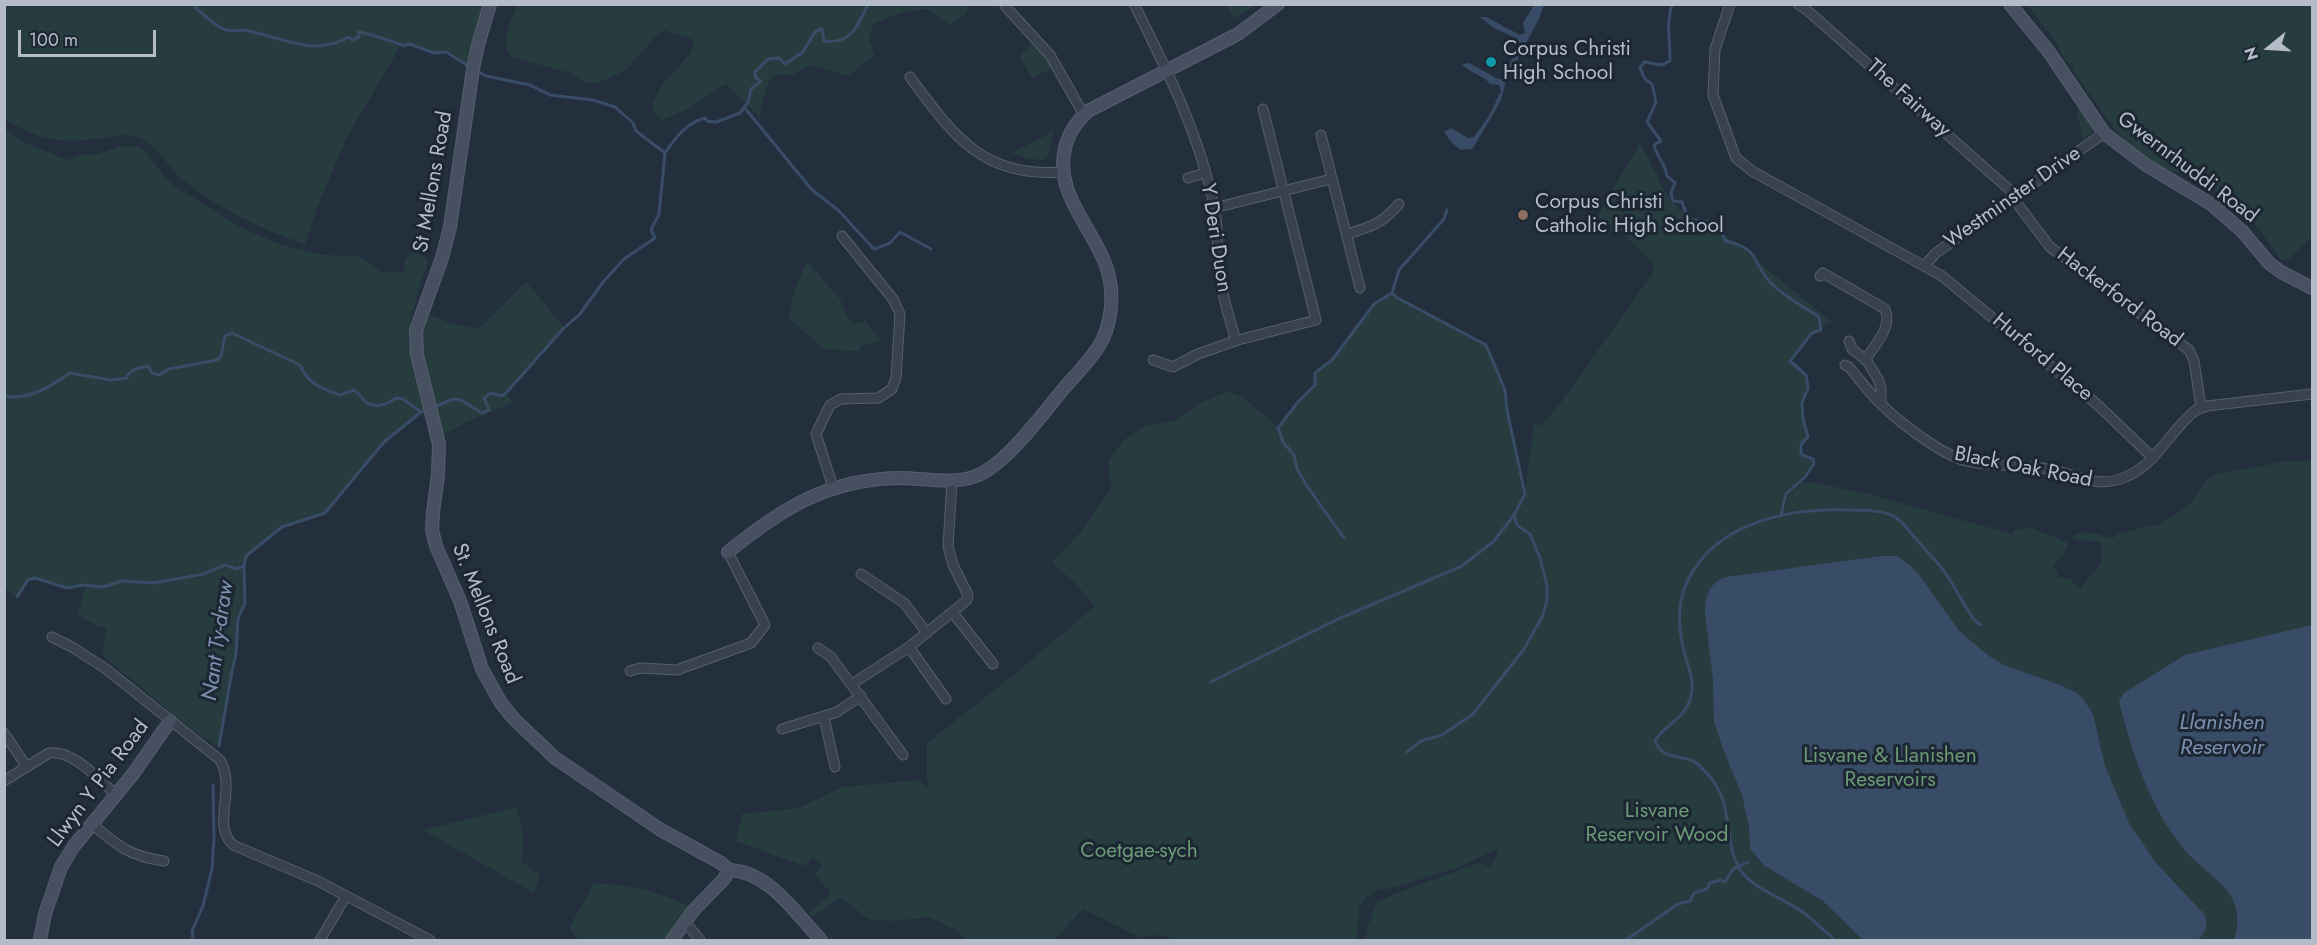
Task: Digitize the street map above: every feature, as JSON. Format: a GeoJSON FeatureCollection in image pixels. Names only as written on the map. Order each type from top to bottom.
{"type":"FeatureCollection","features":[{"type":"Feature","properties":{"kind":"street","name":"St Mellons Road"},"geometry":{"type":"LineString","coordinates":[[428,400],[417,355],[416,330],[442,258],[450,227],[473,69],[490,4]]}},
{"type":"Feature","properties":{"kind":"street","name":"Y Deri Duon"},"geometry":{"type":"LineString","coordinates":[[1134,4],[1167,69],[1194,132],[1214,207],[1218,227],[1220,278],[1236,341]]}},
{"type":"Feature","properties":{"kind":"street"},"geometry":{"type":"LineString","coordinates":[[630,671],[640,668],[677,670],[752,643],[765,625],[728,552],[764,524],[816,493],[870,479],[952,481],[974,477],[998,463],[1098,348],[1105,333],[1111,299],[1107,267],[1067,190],[1062,172],[1068,139],[1084,115],[1098,105],[1238,34],[1278,4]]}},
{"type":"Feature","properties":{"kind":"street","name":"Hurford Place"},"geometry":{"type":"LineString","coordinates":[[1730,4],[1714,55],[1713,95],[1736,158],[1752,171],[1942,276],[2099,406],[2153,458]]}},
{"type":"Feature","properties":{"kind":"street","name":"The Fairway"},"geometry":{"type":"LineString","coordinates":[[1797,4],[1888,81],[2012,192],[2014,197]]}},
{"type":"Feature","properties":{"kind":"street","name":"Gwernrhuddi Road"},"geometry":{"type":"LineString","coordinates":[[2010,4],[2049,52],[2104,133],[2146,165],[2211,204],[2242,231],[2269,263],[2281,272],[2313,288]]}},
{"type":"Feature","properties":{"kind":"street"},"geometry":{"type":"LineString","coordinates":[[1005,6],[1050,54],[1084,115]]}},
{"type":"Feature","properties":{"kind":"street"},"geometry":{"type":"LineString","coordinates":[[910,77],[955,135],[983,156],[1020,170],[1062,172]]}},
{"type":"Feature","properties":{"kind":"street"},"geometry":{"type":"LineString","coordinates":[[1153,360],[1173,367],[1198,354],[1236,341],[1316,320],[1263,109]]}},
{"type":"Feature","properties":{"kind":"street","name":"Westminster Drive"},"geometry":{"type":"LineString","coordinates":[[1925,265],[1936,253],[2104,133]]}},
{"type":"Feature","properties":{"kind":"street"},"geometry":{"type":"LineString","coordinates":[[1321,135],[1360,288]]}},
{"type":"Feature","properties":{"kind":"street"},"geometry":{"type":"LineString","coordinates":[[1188,178],[1205,173]]}},
{"type":"Feature","properties":{"kind":"street"},"geometry":{"type":"LineString","coordinates":[[1214,207],[1331,179]]}},
{"type":"Feature","properties":{"kind":"street","name":"Hackerford Road"},"geometry":{"type":"LineString","coordinates":[[2014,197],[2050,247],[2189,350],[2194,361],[2201,407]]}},
{"type":"Feature","properties":{"kind":"street"},"geometry":{"type":"LineString","coordinates":[[1347,234],[1385,220],[1399,204]]}},
{"type":"Feature","properties":{"kind":"street"},"geometry":{"type":"LineString","coordinates":[[833,487],[816,434],[830,405],[841,399],[878,398],[892,389],[896,378],[900,314],[893,299],[842,236]]}},
{"type":"Feature","properties":{"kind":"street"},"geometry":{"type":"LineString","coordinates":[[1820,276],[1823,273],[1885,309],[1888,324],[1865,360]]}},
{"type":"Feature","properties":{"kind":"street"},"geometry":{"type":"LineString","coordinates":[[1849,341],[1852,349],[1865,360],[1880,384],[1882,406]]}},
{"type":"Feature","properties":{"kind":"street","name":"Black Oak Road"},"geometry":{"type":"LineString","coordinates":[[1845,365],[1882,406],[1936,447],[1964,461],[2044,468],[2090,482],[2102,483],[2124,478],[2138,471],[2153,458],[2191,413],[2201,407]]}},
{"type":"Feature","properties":{"kind":"street"},"geometry":{"type":"LineString","coordinates":[[2201,407],[2313,394]]}},
{"type":"Feature","properties":{"kind":"street","name":"St. Mellons Road"},"geometry":{"type":"LineString","coordinates":[[428,400],[438,444],[438,475],[432,530],[435,546],[460,601],[482,669],[501,703],[528,735],[555,758],[661,830],[722,863],[729,870],[751,873],[764,882],[821,940]]}},
{"type":"Feature","properties":{"kind":"street"},"geometry":{"type":"LineString","coordinates":[[852,684],[909,647],[963,605],[968,595],[953,565],[948,546],[952,481]]}},
{"type":"Feature","properties":{"kind":"street"},"geometry":{"type":"LineString","coordinates":[[861,574],[904,603],[927,633]]}},
{"type":"Feature","properties":{"kind":"street"},"geometry":{"type":"LineString","coordinates":[[953,613],[993,664]]}},
{"type":"Feature","properties":{"kind":"street"},"geometry":{"type":"LineString","coordinates":[[52,637],[106,669],[214,754],[225,767],[228,782],[223,829],[226,839],[233,845],[318,880],[430,940]]}},
{"type":"Feature","properties":{"kind":"street"},"geometry":{"type":"LineString","coordinates":[[909,647],[946,699]]}},
{"type":"Feature","properties":{"kind":"street"},"geometry":{"type":"LineString","coordinates":[[818,648],[831,657],[903,755]]}},
{"type":"Feature","properties":{"kind":"street"},"geometry":{"type":"LineString","coordinates":[[782,729],[837,712],[861,696]]}},
{"type":"Feature","properties":{"kind":"street"},"geometry":{"type":"LineString","coordinates":[[824,717],[835,767]]}},
{"type":"Feature","properties":{"kind":"street","name":"Llwyn Y Pia Road"},"geometry":{"type":"LineString","coordinates":[[40,940],[45,914],[61,867],[74,846],[116,795],[170,721]]}},
{"type":"Feature","properties":{"kind":"street"},"geometry":{"type":"LineString","coordinates":[[4,733],[27,767]]}},
{"type":"Feature","properties":{"kind":"street"},"geometry":{"type":"LineString","coordinates":[[4,781],[50,753],[65,753],[116,795]]}},
{"type":"Feature","properties":{"kind":"street"},"geometry":{"type":"LineString","coordinates":[[92,824],[121,848],[141,857],[164,861]]}},
{"type":"Feature","properties":{"kind":"street"},"geometry":{"type":"LineString","coordinates":[[672,940],[700,903],[724,879],[729,870]]}},
{"type":"Feature","properties":{"kind":"street"},"geometry":{"type":"LineString","coordinates":[[320,940],[346,896]]}},
{"type":"Feature","properties":{"kind":"street"},"geometry":{"type":"LineString","coordinates":[[685,922],[700,940]]}},
{"type":"Feature","properties":{"kind":"green space"},"geometry":{"type":"Polygon","coordinates":[[[517,4],[970,5],[965,14],[950,25],[926,9],[903,12],[873,24],[869,41],[875,55],[848,76],[811,65],[793,75],[781,74],[771,77],[762,102],[760,118],[726,84],[689,108],[663,120],[654,112],[652,104],[663,83],[690,54],[694,40],[664,30],[626,70],[595,84],[580,80],[570,73],[512,57],[506,45],[506,39],[517,4]]]}},
{"type":"Feature","properties":{"kind":"green space"},"geometry":{"type":"Polygon","coordinates":[[[4,5],[487,5],[468,66],[446,52],[434,53],[410,44],[401,45],[347,137],[318,205],[305,244],[256,225],[211,200],[183,180],[157,150],[145,140],[124,135],[74,141],[51,139],[29,132],[5,119],[4,5]]]}},
{"type":"Feature","properties":{"kind":"green space"},"geometry":{"type":"Polygon","coordinates":[[[1226,5],[1256,5],[1234,19],[1226,5]]]}},
{"type":"Feature","properties":{"kind":"green space"},"geometry":{"type":"Polygon","coordinates":[[[2028,5],[2312,5],[2312,237],[2290,258],[2281,260],[2241,204],[2176,172],[2158,168],[2129,145],[2109,121],[2074,72],[2073,66],[2066,61],[2058,45],[2028,5]]]}},
{"type":"Feature","properties":{"kind":"green space"},"geometry":{"type":"Polygon","coordinates":[[[1035,41],[1054,67],[1032,78],[1021,59],[1021,54],[1035,41]]]}},
{"type":"Feature","properties":{"kind":"green space"},"geometry":{"type":"Polygon","coordinates":[[[2080,108],[2093,129],[2091,134],[2083,140],[2077,111],[2080,108]]]}},
{"type":"Feature","properties":{"kind":"green space"},"geometry":{"type":"Polygon","coordinates":[[[4,128],[24,142],[67,160],[81,155],[98,154],[121,146],[138,146],[147,153],[165,178],[176,187],[242,228],[284,246],[326,255],[359,256],[382,272],[404,272],[405,260],[413,252],[428,261],[409,333],[413,369],[426,411],[384,442],[325,513],[282,527],[246,556],[245,603],[238,619],[236,654],[219,746],[192,730],[102,655],[107,627],[98,626],[77,615],[86,586],[67,588],[35,578],[28,580],[17,597],[5,588],[4,128]]]}},
{"type":"Feature","properties":{"kind":"green space"},"geometry":{"type":"Polygon","coordinates":[[[1054,131],[1045,160],[1030,159],[1012,153],[1054,131]]]}},
{"type":"Feature","properties":{"kind":"green space"},"geometry":{"type":"Polygon","coordinates":[[[1640,143],[1669,199],[1686,214],[1714,226],[1832,322],[1812,333],[1790,361],[1806,375],[1808,388],[1802,403],[1808,437],[1802,443],[1801,449],[1803,455],[1813,459],[1814,464],[1787,496],[1783,511],[1789,494],[1803,482],[1869,494],[2012,534],[2015,529],[2031,528],[2069,543],[2064,553],[2053,565],[2058,574],[2057,577],[2070,579],[2080,589],[2092,573],[2096,572],[2102,559],[2102,543],[2075,540],[2072,537],[2077,534],[2092,533],[2113,538],[2118,534],[2152,525],[2156,527],[2190,504],[2205,482],[2215,474],[2282,462],[2312,460],[2312,940],[1366,940],[1368,925],[1376,903],[1399,892],[1479,863],[1491,867],[1499,848],[1459,867],[1388,889],[1380,889],[1367,897],[1359,907],[1357,940],[1180,940],[1161,935],[1139,937],[1083,909],[1054,940],[966,940],[958,931],[929,917],[893,921],[869,919],[840,898],[812,917],[808,913],[831,893],[814,874],[822,866],[813,857],[804,866],[736,841],[742,814],[799,808],[842,787],[919,780],[927,788],[927,743],[1021,669],[1095,606],[1072,580],[1052,563],[1079,534],[1111,489],[1108,461],[1124,440],[1145,426],[1176,420],[1202,402],[1228,391],[1244,398],[1279,428],[1298,402],[1315,385],[1315,373],[1332,360],[1374,304],[1392,293],[1486,345],[1505,390],[1507,410],[1525,492],[1534,424],[1542,425],[1559,405],[1653,273],[1654,263],[1619,229],[1596,219],[1640,143]]]}},
{"type":"Feature","properties":{"kind":"green space"},"geometry":{"type":"Polygon","coordinates":[[[807,261],[840,299],[847,317],[854,324],[865,321],[881,340],[861,346],[859,351],[823,349],[789,318],[794,291],[807,261]]]}},
{"type":"Feature","properties":{"kind":"green space"},"geometry":{"type":"Polygon","coordinates":[[[526,282],[565,328],[507,393],[512,403],[441,436],[427,391],[421,359],[421,328],[426,314],[450,323],[478,329],[526,282]]]}},
{"type":"Feature","properties":{"kind":"green space"},"geometry":{"type":"Polygon","coordinates":[[[517,807],[524,837],[521,861],[540,875],[534,893],[423,830],[517,807]]]}},
{"type":"Feature","properties":{"kind":"green space"},"geometry":{"type":"Polygon","coordinates":[[[594,883],[644,890],[691,907],[666,940],[579,940],[569,928],[594,883]]]}},
{"type":"Feature","properties":{"kind":"water"},"geometry":{"type":"Polygon","coordinates":[[[1534,5],[1544,5],[1506,81],[1501,100],[1472,149],[1461,150],[1444,132],[1451,128],[1468,138],[1474,137],[1489,116],[1501,91],[1499,85],[1490,84],[1462,64],[1469,63],[1502,79],[1519,46],[1516,38],[1494,28],[1480,17],[1486,17],[1520,35],[1525,33],[1523,23],[1534,5]]]}},
{"type":"Feature","properties":{"kind":"water"},"geometry":{"type":"Polygon","coordinates":[[[1881,556],[1897,556],[1912,567],[1959,631],[1989,656],[2004,665],[2060,685],[2077,693],[2083,699],[2093,714],[2105,766],[2129,823],[2156,863],[2205,915],[2206,928],[2199,939],[1863,940],[1823,901],[1765,866],[1750,849],[1749,827],[1742,795],[1714,721],[1713,680],[1705,613],[1709,591],[1726,577],[1881,556]]]}},
{"type":"Feature","properties":{"kind":"water","name":"Llanishen Reservoir"},"geometry":{"type":"Polygon","coordinates":[[[2312,625],[2312,940],[2234,940],[2237,920],[2233,900],[2223,886],[2182,847],[2160,814],[2136,759],[2119,701],[2124,693],[2185,655],[2312,625]]]}},
{"type":"Feature","properties":{"kind":"waterway"},"geometry":{"type":"LineString","coordinates":[[196,4],[196,8],[226,30],[246,30],[312,46],[336,43],[348,37],[352,40],[359,37],[358,32],[361,32],[404,46],[410,44],[434,53],[446,52],[470,67]]}},
{"type":"Feature","properties":{"kind":"waterway"},"geometry":{"type":"LineString","coordinates":[[475,70],[486,76],[530,85],[550,95],[593,100],[615,107],[633,123],[636,131],[665,153],[677,136],[692,123],[705,118],[707,121],[716,122],[740,113],[748,102],[751,89],[761,81],[756,78],[755,72],[768,59],[779,58],[785,64],[803,52],[815,32],[822,29],[824,41],[841,40],[847,37],[861,20],[868,4]]}},
{"type":"Feature","properties":{"kind":"waterway"},"geometry":{"type":"LineString","coordinates":[[1672,4],[1669,25],[1670,61],[1662,65],[1644,62],[1640,68],[1645,79],[1652,84],[1656,102],[1647,122],[1661,141],[1654,145],[1655,149],[1665,167],[1667,176],[1675,183],[1671,193],[1673,201],[1682,202],[1688,220],[1712,223],[1719,229],[1726,241],[1746,249],[1755,258],[1772,284],[1819,317],[1821,330],[1812,333],[1790,361],[1806,375],[1808,388],[1802,403],[1808,437],[1802,443],[1801,449],[1802,455],[1813,459],[1814,464],[1805,477],[1786,494],[1781,515]]}},
{"type":"Feature","properties":{"kind":"waterway"},"geometry":{"type":"LineString","coordinates":[[744,107],[812,190],[838,210],[874,249],[890,243],[900,232],[931,249]]}},
{"type":"Feature","properties":{"kind":"waterway"},"geometry":{"type":"LineString","coordinates":[[432,408],[453,399],[461,400],[482,413],[489,410],[484,398],[491,393],[502,396],[506,393],[563,329],[580,314],[603,282],[624,259],[655,238],[651,230],[659,214],[665,153]]}},
{"type":"Feature","properties":{"kind":"waterway"},"geometry":{"type":"LineString","coordinates":[[1211,682],[1338,619],[1462,566],[1494,541],[1514,515],[1525,494],[1507,410],[1505,390],[1486,345],[1392,293],[1399,270],[1444,219],[1447,210]]}},
{"type":"Feature","properties":{"kind":"waterway"},"geometry":{"type":"LineString","coordinates":[[1344,538],[1307,486],[1297,469],[1294,455],[1283,442],[1278,428],[1315,385],[1315,373],[1332,360],[1374,304],[1392,293]]}},
{"type":"Feature","properties":{"kind":"waterway"},"geometry":{"type":"LineString","coordinates":[[4,396],[31,394],[70,373],[111,380],[127,378],[127,375],[135,369],[148,366],[152,373],[159,375],[169,369],[217,360],[221,356],[225,336],[232,333],[300,365],[311,381],[327,390],[340,395],[354,390],[366,402],[373,405],[385,404],[396,398],[403,399],[421,412],[426,411]]}},
{"type":"Feature","properties":{"kind":"waterway","name":"Nant Ty-draw"},"geometry":{"type":"LineString","coordinates":[[219,746],[236,654],[238,619],[245,603],[246,556],[282,527],[325,513],[384,442],[421,412]]}},
{"type":"Feature","properties":{"kind":"waterway"},"geometry":{"type":"LineString","coordinates":[[1835,940],[1804,913],[1760,888],[1745,876],[1734,858],[1726,812],[1718,788],[1698,764],[1666,754],[1655,741],[1683,713],[1692,693],[1692,681],[1680,624],[1680,606],[1684,588],[1701,560],[1717,544],[1736,531],[1758,522],[1780,516],[1827,510],[1879,512],[1895,517],[1906,527],[1941,567],[1975,621],[1981,625]]}},
{"type":"Feature","properties":{"kind":"waterway"},"geometry":{"type":"LineString","coordinates":[[1407,752],[1421,741],[1442,735],[1473,714],[1524,649],[1542,617],[1547,601],[1547,586],[1540,558],[1530,534],[1517,525],[1514,515]]}},
{"type":"Feature","properties":{"kind":"waterway"},"geometry":{"type":"LineString","coordinates":[[17,597],[28,580],[35,578],[67,588],[83,585],[103,587],[122,581],[154,583],[203,574],[225,565],[236,569],[244,566]]}},
{"type":"Feature","properties":{"kind":"waterway","name":"Nant Ty-draw"},"geometry":{"type":"LineString","coordinates":[[193,940],[192,931],[203,906],[212,869],[213,785]]}},
{"type":"Feature","properties":{"kind":"waterway"},"geometry":{"type":"LineString","coordinates":[[1626,940],[1678,904],[1690,901],[1694,893],[1707,889],[1710,883],[1721,880],[1725,882],[1733,869],[1748,862]]}},
{"type":"Feature","properties":{"kind":"place","name":"Corpus Christi High School"},"geometry":{"type":"Point","coordinates":[1491,62]}},
{"type":"Feature","properties":{"kind":"place","name":"Corpus Christi Catholic High School"},"geometry":{"type":"Point","coordinates":[1523,215]}},
{"type":"Feature","properties":{"kind":"park label","name":"Lisvane & Llanishen Reservoirs"},"geometry":{"type":"Point","coordinates":[1890,769]}},
{"type":"Feature","properties":{"kind":"park label","name":"Lisvane Reservoir Wood"},"geometry":{"type":"Point","coordinates":[1657,824]}},
{"type":"Feature","properties":{"kind":"park label","name":"Coetgae-sych"},"geometry":{"type":"Point","coordinates":[1139,852]}}]}
